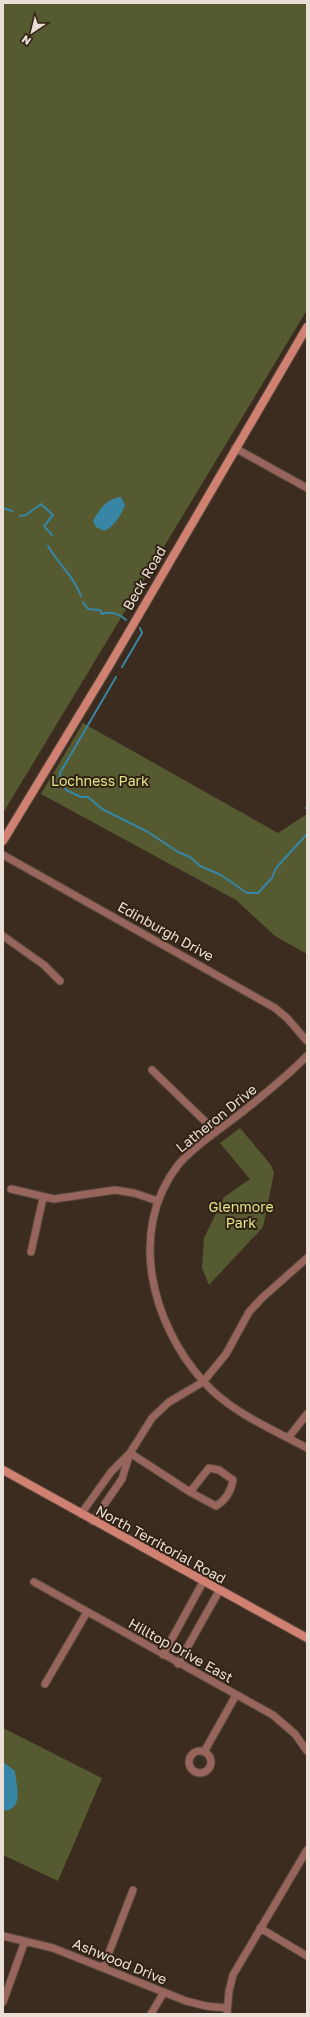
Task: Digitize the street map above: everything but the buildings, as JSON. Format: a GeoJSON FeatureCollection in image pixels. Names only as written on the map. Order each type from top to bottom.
{"type":"FeatureCollection","features":[{"type":"Feature","properties":{"kind":"main road","name":"Beck Road"},"geometry":{"type":"LineString","coordinates":[[3,841],[95,690],[307,327]]}},
{"type":"Feature","properties":{"kind":"main road","name":"North Territorial Road"},"geometry":{"type":"LineString","coordinates":[[3,1470],[219,1591],[307,1638]]}},
{"type":"Feature","properties":{"kind":"street"},"geometry":{"type":"LineString","coordinates":[[235,448],[307,488]]}},
{"type":"Feature","properties":{"kind":"street","name":"Edinburgh Drive"},"geometry":{"type":"LineString","coordinates":[[3,854],[275,1008],[287,1018],[307,1041]]}},
{"type":"Feature","properties":{"kind":"street"},"geometry":{"type":"LineString","coordinates":[[3,936],[44,965],[60,981]]}},
{"type":"Feature","properties":{"kind":"street","name":"Latheron Drive"},"geometry":{"type":"LineString","coordinates":[[307,1056],[272,1089],[193,1150],[179,1164],[166,1183],[158,1201],[152,1226],[150,1249],[156,1297],[164,1320],[176,1344],[203,1382],[240,1410],[307,1448]]}},
{"type":"Feature","properties":{"kind":"street"},"geometry":{"type":"LineString","coordinates":[[152,1070],[216,1132]]}},
{"type":"Feature","properties":{"kind":"street"},"geometry":{"type":"LineString","coordinates":[[11,1189],[43,1198],[68,1198],[115,1190],[158,1201]]}},
{"type":"Feature","properties":{"kind":"street"},"geometry":{"type":"LineString","coordinates":[[31,1252],[43,1198]]}},
{"type":"Feature","properties":{"kind":"street"},"geometry":{"type":"LineString","coordinates":[[81,1514],[111,1472],[130,1453],[152,1418],[161,1408],[203,1382],[226,1354],[249,1312],[262,1298],[307,1258]]}},
{"type":"Feature","properties":{"kind":"street"},"geometry":{"type":"LineString","coordinates":[[288,1438],[307,1414]]}},
{"type":"Feature","properties":{"kind":"street"},"geometry":{"type":"LineString","coordinates":[[130,1453],[190,1492],[216,1506],[224,1501],[232,1487],[233,1480],[219,1470],[209,1468],[190,1492]]}},
{"type":"Feature","properties":{"kind":"street"},"geometry":{"type":"LineString","coordinates":[[93,1521],[122,1479],[130,1453]]}},
{"type":"Feature","properties":{"kind":"street","name":"Hilltop Drive East"},"geometry":{"type":"LineString","coordinates":[[34,1582],[280,1720],[295,1734],[307,1751]]}},
{"type":"Feature","properties":{"kind":"street"},"geometry":{"type":"LineString","coordinates":[[163,1655],[203,1582]]}},
{"type":"Feature","properties":{"kind":"street"},"geometry":{"type":"LineString","coordinates":[[178,1664],[219,1591]]}},
{"type":"Feature","properties":{"kind":"street"},"geometry":{"type":"LineString","coordinates":[[45,1684],[86,1612]]}},
{"type":"Feature","properties":{"kind":"street"},"geometry":{"type":"LineString","coordinates":[[204,1752],[236,1695]]}},
{"type":"Feature","properties":{"kind":"street"},"geometry":{"type":"LineString","coordinates":[[227,2011],[229,1991],[233,1975],[307,1850]]}},
{"type":"Feature","properties":{"kind":"street"},"geometry":{"type":"LineString","coordinates":[[103,1968],[133,1890]]}},
{"type":"Feature","properties":{"kind":"street"},"geometry":{"type":"LineString","coordinates":[[260,1928],[307,1956]]}},
{"type":"Feature","properties":{"kind":"street","name":"Ashwood Drive"},"geometry":{"type":"LineString","coordinates":[[3,1936],[53,1948],[196,2004],[227,2011]]}},
{"type":"Feature","properties":{"kind":"street"},"geometry":{"type":"LineString","coordinates":[[3,2002],[25,1941]]}},
{"type":"Feature","properties":{"kind":"street"},"geometry":{"type":"LineString","coordinates":[[151,2014],[164,1992]]}},
{"type":"Feature","properties":{"kind":"green space"},"geometry":{"type":"Polygon","coordinates":[[[3,3],[307,3],[307,310],[3,813],[3,3]]]}},
{"type":"Feature","properties":{"kind":"green space","name":"Lochness Park"},"geometry":{"type":"Polygon","coordinates":[[[83,723],[278,833],[307,814],[307,954],[275,936],[236,900],[41,794],[83,723]]]}},
{"type":"Feature","properties":{"kind":"green space","name":"Glenmore Park"},"geometry":{"type":"Polygon","coordinates":[[[240,1128],[271,1165],[274,1173],[263,1227],[209,1285],[202,1268],[204,1238],[224,1197],[250,1179],[220,1143],[240,1128]]]}},
{"type":"Feature","properties":{"kind":"green space"},"geometry":{"type":"Polygon","coordinates":[[[3,1728],[102,1778],[58,1881],[3,1855],[3,1728]]]}},
{"type":"Feature","properties":{"kind":"water"},"geometry":{"type":"Polygon","coordinates":[[[121,497],[125,505],[114,524],[104,531],[96,527],[93,521],[101,508],[112,499],[121,497]]]}},
{"type":"Feature","properties":{"kind":"water"},"geometry":{"type":"Polygon","coordinates":[[[3,1762],[15,1771],[18,1796],[14,1806],[3,1811],[3,1762]]]}},
{"type":"Feature","properties":{"kind":"waterway"},"geometry":{"type":"LineString","coordinates":[[20,516],[26,515],[41,504],[53,515],[44,526],[52,535]]}},
{"type":"Feature","properties":{"kind":"waterway"},"geometry":{"type":"LineString","coordinates":[[3,508],[12,511]]}},
{"type":"Feature","properties":{"kind":"waterway"},"geometry":{"type":"LineString","coordinates":[[48,546],[74,582],[81,596]]}},
{"type":"Feature","properties":{"kind":"waterway"},"geometry":{"type":"LineString","coordinates":[[83,602],[88,609],[100,610],[102,614],[115,614],[126,620]]}},
{"type":"Feature","properties":{"kind":"waterway"},"geometry":{"type":"LineString","coordinates":[[122,667],[142,633],[140,628]]}},
{"type":"Feature","properties":{"kind":"waterway"},"geometry":{"type":"LineString","coordinates":[[116,677],[60,773],[60,779],[66,790],[81,797],[88,797],[102,809],[148,832],[178,852],[190,857],[200,866],[221,875],[247,893],[258,893],[272,878],[276,868],[307,834]]}}]}
